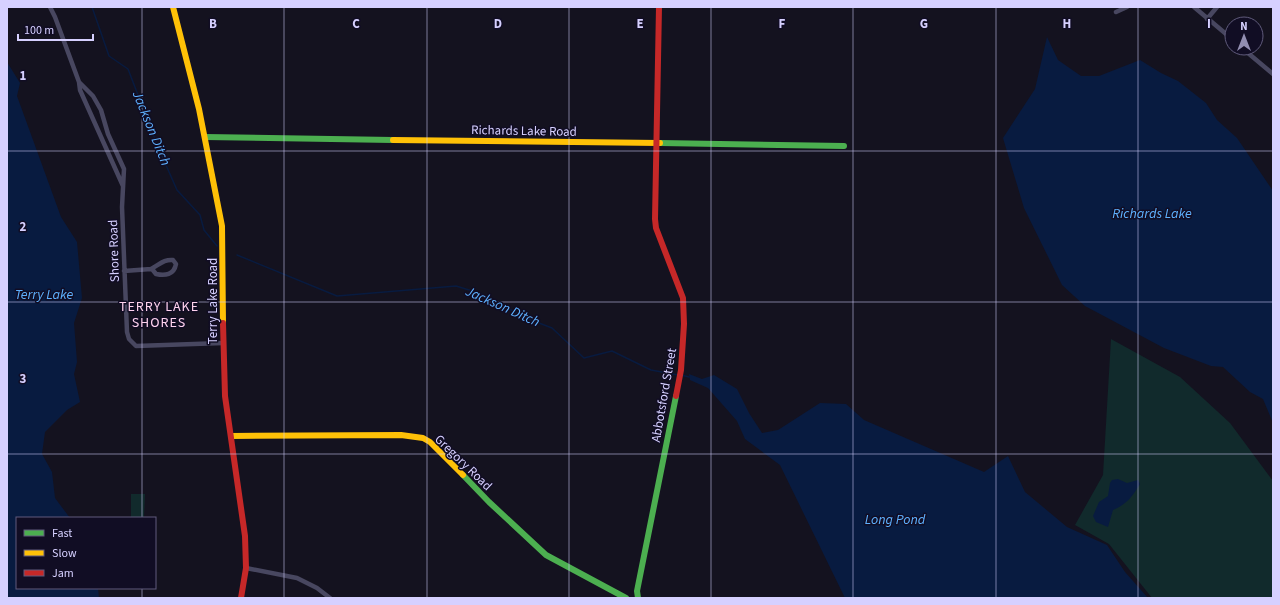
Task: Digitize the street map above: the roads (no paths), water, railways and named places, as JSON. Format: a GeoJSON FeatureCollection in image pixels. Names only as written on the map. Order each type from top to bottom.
{"type":"FeatureCollection","features":[{"type":"Feature","properties":{"kind":"street","name":"Shore Road"},"geometry":{"type":"LineString","coordinates":[[50,7],[80,90],[123,186]]}},
{"type":"Feature","properties":{"kind":"street","name":"Terry Lake Road"},"geometry":{"type":"LineString","coordinates":[[173,7],[199,109],[222,226],[222,344],[231,436],[244,518],[246,568],[241,598]]}},
{"type":"Feature","properties":{"kind":"street","name":"Abbotsford Street"},"geometry":{"type":"LineString","coordinates":[[638,598],[637,592],[681,370],[684,324],[683,298],[656,228],[655,219],[659,7]]}},
{"type":"Feature","properties":{"kind":"street"},"geometry":{"type":"LineString","coordinates":[[1116,12],[1127,7]]}},
{"type":"Feature","properties":{"kind":"street"},"geometry":{"type":"LineString","coordinates":[[1194,7],[1224,33]]}},
{"type":"Feature","properties":{"kind":"street"},"geometry":{"type":"LineString","coordinates":[[1207,19],[1217,7]]}},
{"type":"Feature","properties":{"kind":"street"},"geometry":{"type":"LineString","coordinates":[[1252,56],[1273,74]]}},
{"type":"Feature","properties":{"kind":"street","name":"Shore Road"},"geometry":{"type":"LineString","coordinates":[[78,82],[93,96],[101,110],[108,134],[124,169],[124,271],[127,332],[133,344],[136,346],[222,344]]}},
{"type":"Feature","properties":{"kind":"street","name":"Richards Lake Road"},"geometry":{"type":"LineString","coordinates":[[204,137],[844,146]]}},
{"type":"Feature","properties":{"kind":"street"},"geometry":{"type":"LineString","coordinates":[[124,271],[151,269],[168,260],[173,260],[176,264],[175,269],[170,274],[163,276],[156,274],[151,269]]}},
{"type":"Feature","properties":{"kind":"street","name":"Gregory Road"},"geometry":{"type":"LineString","coordinates":[[231,436],[401,435],[423,438],[430,442],[489,502],[546,555],[626,598]]}},
{"type":"Feature","properties":{"kind":"street"},"geometry":{"type":"LineString","coordinates":[[246,568],[297,578],[317,588],[330,598]]}},
{"type":"Feature","properties":{"kind":"water","name":"Richards Lake"},"geometry":{"type":"Polygon","coordinates":[[[1047,37],[1058,60],[1081,76],[1099,76],[1140,60],[1161,73],[1178,81],[1206,103],[1217,120],[1237,138],[1273,191],[1273,423],[1263,399],[1250,392],[1223,367],[1211,366],[1164,348],[1085,306],[1062,285],[1024,208],[1003,138],[1035,89],[1047,37]]]}},
{"type":"Feature","properties":{"kind":"water","name":"Terry Lake"},"geometry":{"type":"Polygon","coordinates":[[[7,62],[20,83],[17,96],[61,217],[77,242],[82,298],[74,323],[77,362],[74,374],[80,402],[67,410],[45,432],[42,454],[52,472],[55,498],[69,517],[16,517],[16,589],[98,589],[99,598],[7,598],[7,62]]]}},
{"type":"Feature","properties":{"kind":"water","name":"Long Pond"},"geometry":{"type":"Polygon","coordinates":[[[689,374],[702,379],[714,375],[737,389],[749,413],[762,433],[778,430],[820,403],[846,404],[864,420],[984,472],[1008,456],[1025,492],[1067,527],[1107,545],[1125,572],[1148,598],[845,598],[780,465],[745,439],[737,421],[708,388],[690,380],[689,374]]]}},
{"type":"Feature","properties":{"kind":"water"},"geometry":{"type":"Polygon","coordinates":[[[1118,479],[1127,483],[1138,480],[1140,484],[1129,500],[1113,510],[1108,527],[1096,522],[1093,516],[1099,502],[1108,496],[1110,483],[1112,480],[1118,479]]]}},
{"type":"Feature","properties":{"kind":"waterway","name":"Jackson Ditch"},"geometry":{"type":"LineString","coordinates":[[92,7],[109,56],[128,69],[158,147],[177,190],[200,215],[204,230],[217,246]]}},
{"type":"Feature","properties":{"kind":"waterway","name":"Jackson Ditch"},"geometry":{"type":"LineString","coordinates":[[237,255],[337,296],[456,286],[479,293],[526,318],[552,328],[584,358],[612,351],[651,370],[678,375]]}},
{"type":"Feature","properties":{"kind":"waterway","name":"Jackson Ditch"},"geometry":{"type":"LineString","coordinates":[[681,375],[689,377]]}},
{"type":"Feature","properties":{"kind":"district","name":"TERRY LAKE SHORES"},"geometry":{"type":"Point","coordinates":[159,314]}}]}
